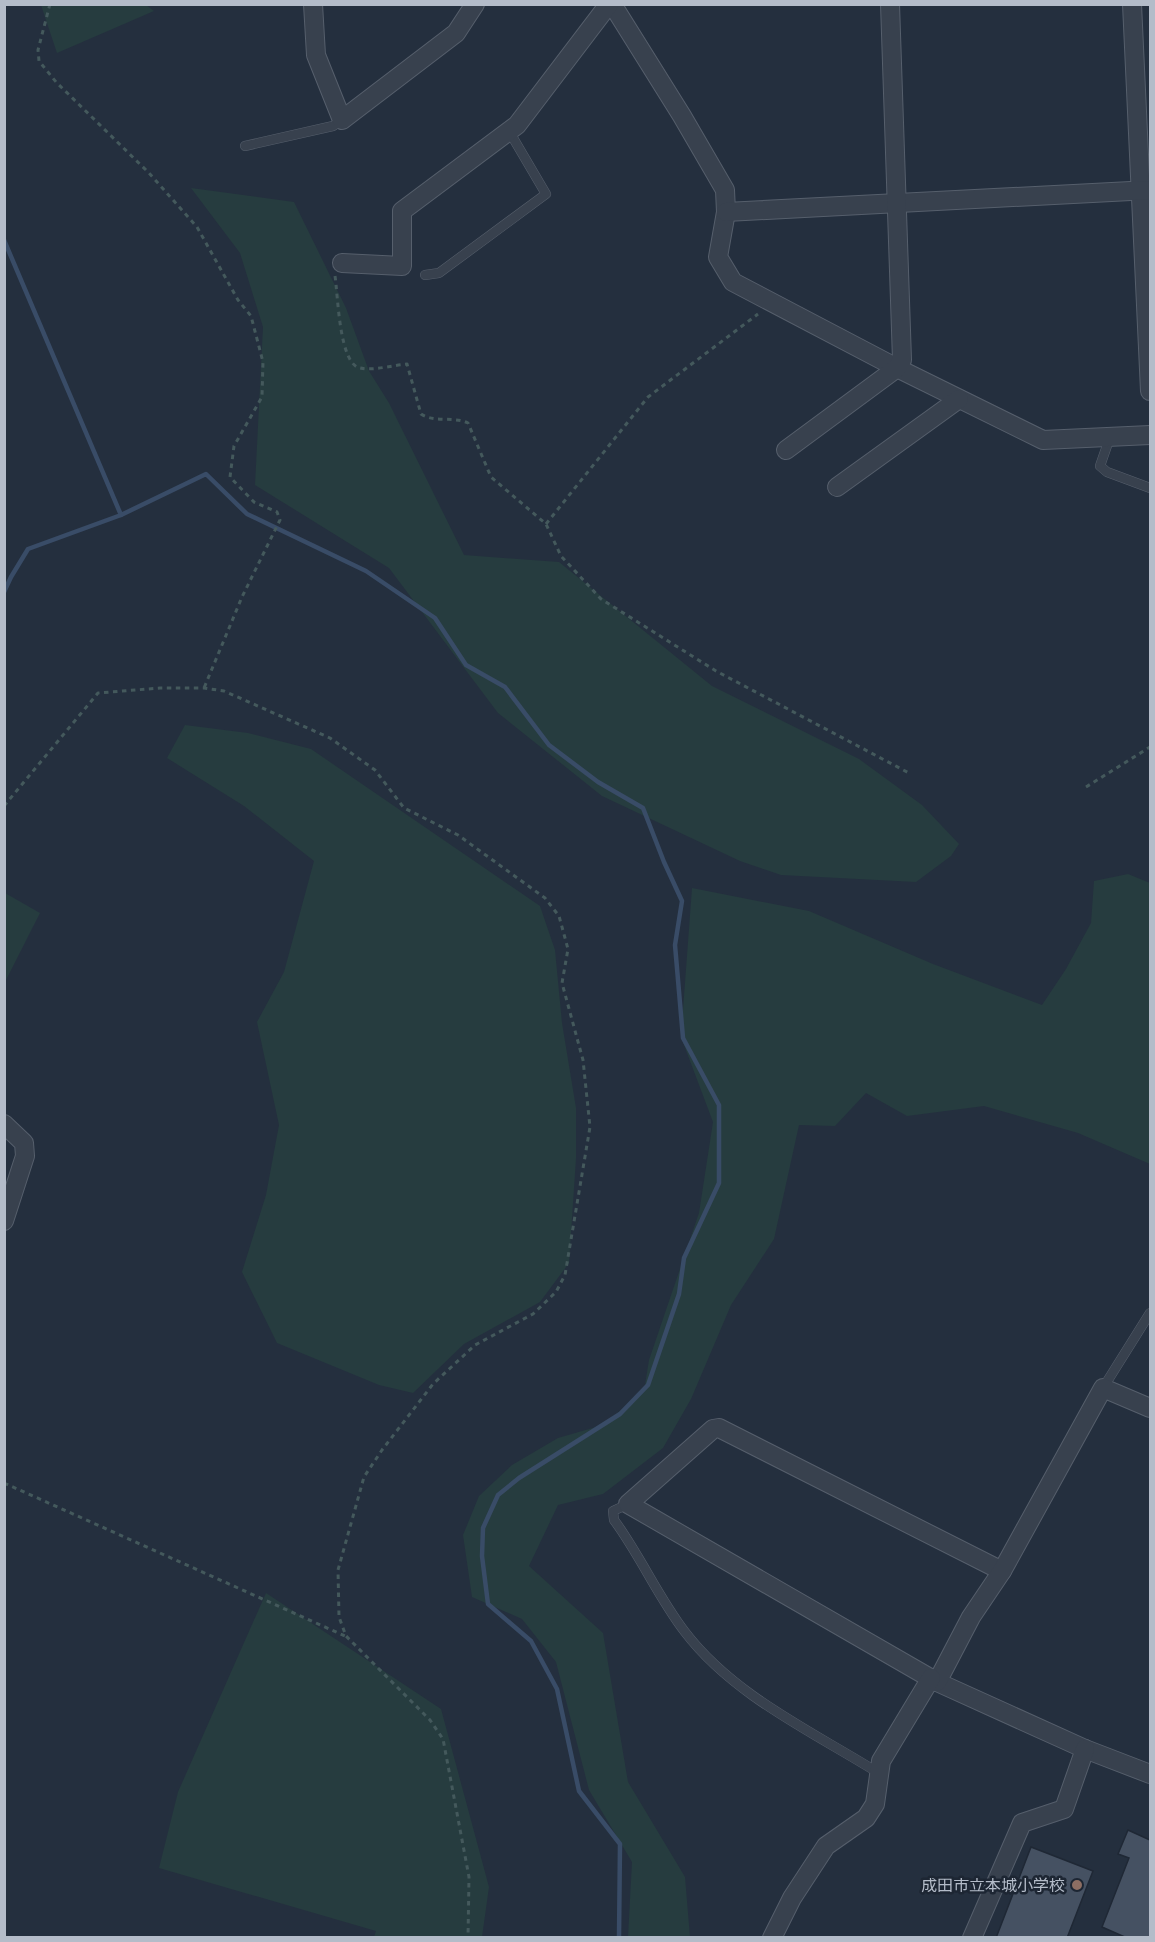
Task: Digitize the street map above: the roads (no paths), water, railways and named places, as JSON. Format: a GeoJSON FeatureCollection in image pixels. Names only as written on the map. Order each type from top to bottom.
{"type":"FeatureCollection","features":[{"type":"Feature","properties":{"kind":"street"},"geometry":{"type":"LineString","coordinates":[[313,4],[316,55],[342,120],[456,33],[475,4]]}},
{"type":"Feature","properties":{"kind":"street"},"geometry":{"type":"LineString","coordinates":[[342,263],[402,266],[402,211],[509,131],[610,4],[682,116],[725,190],[726,212],[718,246],[721,266],[733,282],[771,304],[1043,440],[1150,435]]}},
{"type":"Feature","properties":{"kind":"street"},"geometry":{"type":"LineString","coordinates":[[786,450],[897,368],[902,360],[890,4]]}},
{"type":"Feature","properties":{"kind":"street"},"geometry":{"type":"LineString","coordinates":[[1132,4],[1146,191],[1150,391]]}},
{"type":"Feature","properties":{"kind":"street"},"geometry":{"type":"LineString","coordinates":[[726,212],[1146,191]]}},
{"type":"Feature","properties":{"kind":"street"},"geometry":{"type":"LineString","coordinates":[[837,487],[959,399]]}},
{"type":"Feature","properties":{"kind":"street"},"geometry":{"type":"LineString","coordinates":[[4,1124],[24,1143],[25,1156],[4,1221]]}},
{"type":"Feature","properties":{"kind":"street"},"geometry":{"type":"LineString","coordinates":[[772,1938],[792,1898],[826,1846],[866,1818],[878,1791],[878,1772],[881,1761],[1002,1571],[1103,1388],[1150,1408]]}},
{"type":"Feature","properties":{"kind":"street"},"geometry":{"type":"LineString","coordinates":[[1002,1571],[720,1428],[713,1429],[628,1504],[934,1680],[1085,1749],[1149,1768]]}},
{"type":"Feature","properties":{"kind":"street"},"geometry":{"type":"LineString","coordinates":[[972,1938],[1022,1823],[1064,1809],[1085,1749]]}},
{"type":"Feature","properties":{"kind":"lane"},"geometry":{"type":"LineString","coordinates":[[245,146],[333,126],[342,120]]}},
{"type":"Feature","properties":{"kind":"lane"},"geometry":{"type":"LineString","coordinates":[[425,276],[439,273],[546,194],[509,131]]}},
{"type":"Feature","properties":{"kind":"lane"},"geometry":{"type":"LineString","coordinates":[[1110,437],[1100,466],[1107,472],[1150,488]]}},
{"type":"Feature","properties":{"kind":"lane"},"geometry":{"type":"LineString","coordinates":[[1103,1388],[1150,1313]]}},
{"type":"Feature","properties":{"kind":"lane"},"geometry":{"type":"LineString","coordinates":[[628,1504],[612,1511],[614,1520],[686,1633],[727,1676],[753,1696],[878,1772]]}},
{"type":"Feature","properties":{"kind":"waterway"},"geometry":{"type":"LineString","coordinates":[[4,240],[121,515]]}},
{"type":"Feature","properties":{"kind":"waterway"},"geometry":{"type":"LineString","coordinates":[[4,592],[28,549],[121,515],[206,474],[247,514],[366,571],[435,618],[466,665],[505,687],[549,745],[598,782],[643,808],[682,901],[675,945],[683,1038],[719,1105],[719,1183],[684,1258],[679,1294],[648,1385],[620,1414],[519,1478],[498,1495],[483,1528],[482,1556],[488,1604],[531,1641],[557,1689],[579,1791],[620,1844],[619,1938]]}},
{"type":"Feature","properties":{"kind":"place","name":"成田市立本城小学校"},"geometry":{"type":"Point","coordinates":[1077,1885]}}]}
